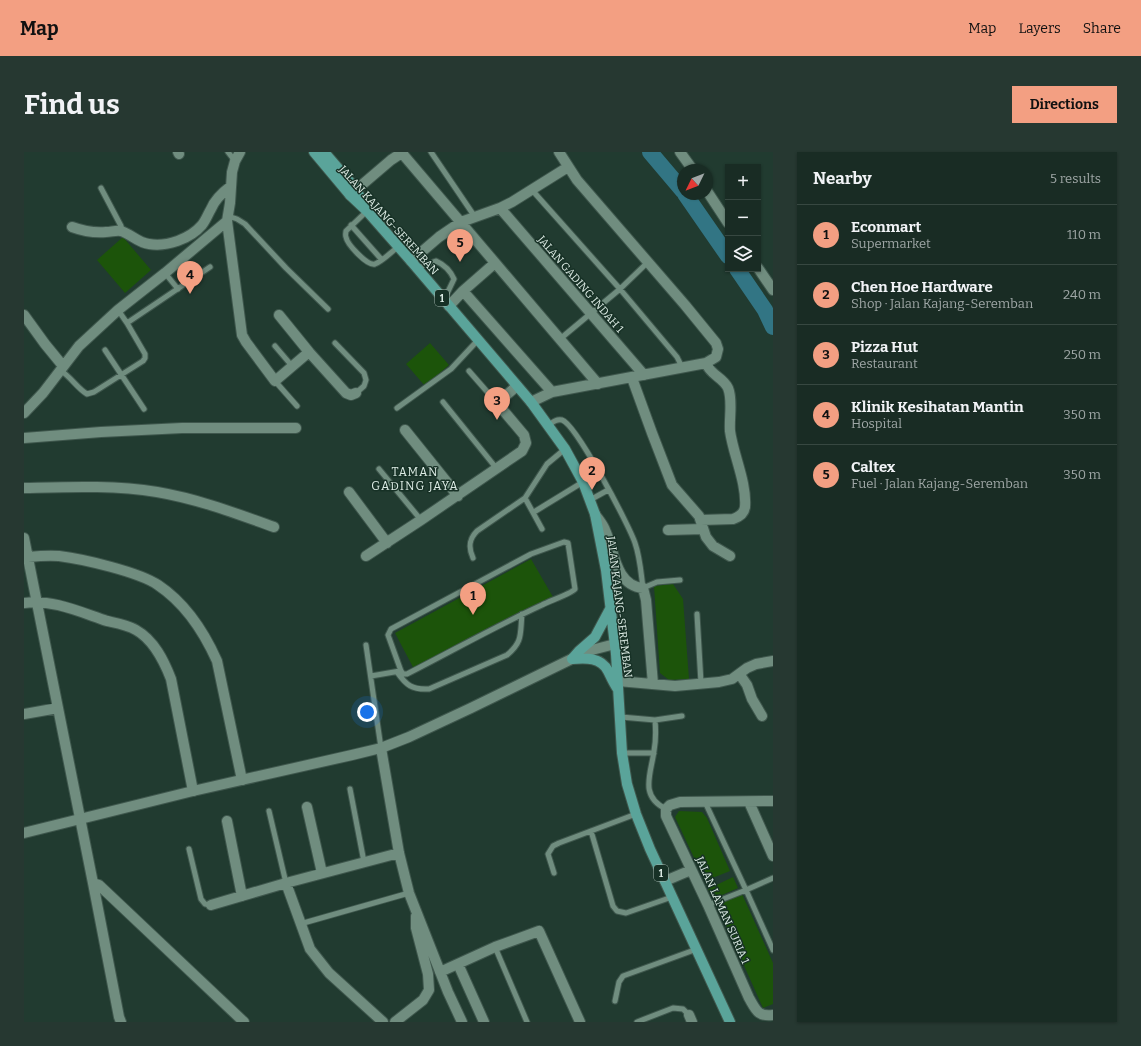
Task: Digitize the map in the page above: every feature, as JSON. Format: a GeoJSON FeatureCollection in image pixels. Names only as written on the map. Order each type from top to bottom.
{"type":"FeatureCollection","features":[{"type":"Feature","properties":{"kind":"main road","name":"JALAN KAJANG-SEREMBAN"},"geometry":{"type":"LineString","coordinates":[[314,152],[353,192],[367,211],[531,402],[565,449],[583,482],[595,514],[606,570],[615,644],[621,716],[622,753],[627,784],[636,814],[650,849],[730,1022]]}},
{"type":"Feature","properties":{"kind":"main road"},"geometry":{"type":"LineString","coordinates":[[324,152],[353,192]]}},
{"type":"Feature","properties":{"kind":"main road"},"geometry":{"type":"LineString","coordinates":[[572,658],[595,637],[611,607]]}},
{"type":"Feature","properties":{"kind":"main road"},"geometry":{"type":"LineString","coordinates":[[572,658],[592,658],[597,660],[603,664],[614,683],[618,685]]}},
{"type":"Feature","properties":{"kind":"street"},"geometry":{"type":"LineString","coordinates":[[353,192],[402,152],[598,384]]}},
{"type":"Feature","properties":{"kind":"street"},"geometry":{"type":"LineString","coordinates":[[531,402],[552,392],[706,363],[716,357],[718,349],[716,343],[591,197],[568,167],[559,152]]}},
{"type":"Feature","properties":{"kind":"street"},"geometry":{"type":"LineString","coordinates":[[680,152],[688,164]]}},
{"type":"Feature","properties":{"kind":"street"},"geometry":{"type":"LineString","coordinates":[[238,157],[232,172],[228,218],[242,335],[275,381],[309,352]]}},
{"type":"Feature","properties":{"kind":"street"},"geometry":{"type":"LineString","coordinates":[[414,265],[439,237],[461,222],[500,208],[568,167]]}},
{"type":"Feature","properties":{"kind":"street"},"geometry":{"type":"LineString","coordinates":[[72,227],[96,233],[122,232],[147,244],[169,244],[198,230],[203,224],[216,200],[231,186]]}},
{"type":"Feature","properties":{"kind":"street"},"geometry":{"type":"LineString","coordinates":[[713,200],[725,218]]}},
{"type":"Feature","properties":{"kind":"street","name":"JALAN GADING INDAH 1"},"geometry":{"type":"LineString","coordinates":[[500,208],[644,375]]}},
{"type":"Feature","properties":{"kind":"street"},"geometry":{"type":"LineString","coordinates":[[24,412],[43,393],[79,346],[118,310],[165,273],[228,218]]}},
{"type":"Feature","properties":{"kind":"street"},"geometry":{"type":"LineString","coordinates":[[446,303],[463,291],[495,262]]}},
{"type":"Feature","properties":{"kind":"street"},"geometry":{"type":"LineString","coordinates":[[761,272],[773,290]]}},
{"type":"Feature","properties":{"kind":"street"},"geometry":{"type":"LineString","coordinates":[[463,291],[552,392]]}},
{"type":"Feature","properties":{"kind":"street"},"geometry":{"type":"LineString","coordinates":[[279,315],[309,352],[346,393],[351,395],[356,393]]}},
{"type":"Feature","properties":{"kind":"street"},"geometry":{"type":"LineString","coordinates":[[25,320],[62,368]]}},
{"type":"Feature","properties":{"kind":"street"},"geometry":{"type":"LineString","coordinates":[[668,530],[738,518],[745,508],[742,482],[730,429],[729,390],[723,381],[711,372],[706,363]]}},
{"type":"Feature","properties":{"kind":"street"},"geometry":{"type":"LineString","coordinates":[[632,378],[672,485],[702,524],[706,537],[713,546],[730,556]]}},
{"type":"Feature","properties":{"kind":"street"},"geometry":{"type":"LineString","coordinates":[[366,556],[458,496],[522,451],[526,443],[524,435],[498,403],[517,386]]}},
{"type":"Feature","properties":{"kind":"street"},"geometry":{"type":"LineString","coordinates":[[24,438],[182,428],[296,428]]}},
{"type":"Feature","properties":{"kind":"street"},"geometry":{"type":"LineString","coordinates":[[405,430],[458,496]]}},
{"type":"Feature","properties":{"kind":"street"},"geometry":{"type":"LineString","coordinates":[[24,488],[82,487],[157,492],[205,503],[274,527]]}},
{"type":"Feature","properties":{"kind":"street"},"geometry":{"type":"LineString","coordinates":[[349,492],[387,543]]}},
{"type":"Feature","properties":{"kind":"street"},"geometry":{"type":"LineString","coordinates":[[595,514],[605,530],[619,569],[631,584],[643,588],[646,600],[653,684]]}},
{"type":"Feature","properties":{"kind":"street"},"geometry":{"type":"LineString","coordinates":[[24,538],[94,883],[118,1017],[121,1022]]}},
{"type":"Feature","properties":{"kind":"street"},"geometry":{"type":"LineString","coordinates":[[28,557],[59,556],[94,563],[142,577],[158,584],[185,608],[209,643],[217,661],[242,780]]}},
{"type":"Feature","properties":{"kind":"street"},"geometry":{"type":"LineString","coordinates":[[24,603],[52,603],[136,630],[148,639],[165,662],[171,679],[193,791]]}},
{"type":"Feature","properties":{"kind":"street"},"geometry":{"type":"LineString","coordinates":[[24,833],[193,791],[381,748],[457,715],[572,658],[588,651],[615,644]]}},
{"type":"Feature","properties":{"kind":"street"},"geometry":{"type":"LineString","coordinates":[[618,685],[653,684],[675,686],[732,679],[740,675],[747,668],[756,664],[773,661]]}},
{"type":"Feature","properties":{"kind":"street"},"geometry":{"type":"LineString","coordinates":[[740,675],[747,685],[752,699],[762,716]]}},
{"type":"Feature","properties":{"kind":"street"},"geometry":{"type":"LineString","coordinates":[[24,714],[58,708]]}},
{"type":"Feature","properties":{"kind":"street"},"geometry":{"type":"LineString","coordinates":[[381,748],[399,853],[409,893],[440,972],[462,1022]]}},
{"type":"Feature","properties":{"kind":"street"},"geometry":{"type":"LineString","coordinates":[[666,809],[670,805],[680,802],[773,801]]}},
{"type":"Feature","properties":{"kind":"street"},"geometry":{"type":"LineString","coordinates":[[749,802],[769,838],[773,856]]}},
{"type":"Feature","properties":{"kind":"street"},"geometry":{"type":"LineString","coordinates":[[307,806],[322,873]]}},
{"type":"Feature","properties":{"kind":"street","name":"JALAN LAMAN SURIA 1"},"geometry":{"type":"LineString","coordinates":[[666,809],[666,816],[708,905],[749,998],[757,1011],[769,1016]]}},
{"type":"Feature","properties":{"kind":"street"},"geometry":{"type":"LineString","coordinates":[[227,821],[242,896]]}},
{"type":"Feature","properties":{"kind":"street"},"geometry":{"type":"LineString","coordinates":[[211,905],[322,873],[399,853]]}},
{"type":"Feature","properties":{"kind":"street"},"geometry":{"type":"LineString","coordinates":[[665,881],[691,870]]}},
{"type":"Feature","properties":{"kind":"street"},"geometry":{"type":"LineString","coordinates":[[94,883],[99,885],[244,1022]]}},
{"type":"Feature","properties":{"kind":"street"},"geometry":{"type":"LineString","coordinates":[[286,883],[310,949],[320,964],[383,1022]]}},
{"type":"Feature","properties":{"kind":"street"},"geometry":{"type":"LineString","coordinates":[[396,1022],[423,1000],[429,990],[428,974],[416,928],[415,918],[417,912]]}},
{"type":"Feature","properties":{"kind":"street"},"geometry":{"type":"LineString","coordinates":[[440,972],[495,947],[539,931],[580,1022]]}},
{"type":"Feature","properties":{"kind":"street"},"geometry":{"type":"LineString","coordinates":[[458,964],[484,1022]]}},
{"type":"Feature","properties":{"kind":"lane"},"geometry":{"type":"LineString","coordinates":[[228,152],[238,157]]}},
{"type":"Feature","properties":{"kind":"lane"},"geometry":{"type":"LineString","coordinates":[[431,152],[475,217]]}},
{"type":"Feature","properties":{"kind":"lane"},"geometry":{"type":"LineString","coordinates":[[101,188],[121,226],[122,232]]}},
{"type":"Feature","properties":{"kind":"lane"},"geometry":{"type":"LineString","coordinates":[[532,190],[677,356],[682,367]]}},
{"type":"Feature","properties":{"kind":"lane"},"geometry":{"type":"LineString","coordinates":[[367,211],[346,231],[345,236],[348,242],[366,262],[370,264],[375,264],[382,260],[398,247]]}},
{"type":"Feature","properties":{"kind":"lane"},"geometry":{"type":"LineString","coordinates":[[228,218],[237,219],[245,224],[286,268],[328,309]]}},
{"type":"Feature","properties":{"kind":"lane"},"geometry":{"type":"LineString","coordinates":[[351,225],[382,260]]}},
{"type":"Feature","properties":{"kind":"lane"},"geometry":{"type":"LineString","coordinates":[[414,265],[436,261],[444,265],[452,274],[454,279],[446,303]]}},
{"type":"Feature","properties":{"kind":"lane"},"geometry":{"type":"LineString","coordinates":[[560,339],[620,289],[648,262]]}},
{"type":"Feature","properties":{"kind":"lane"},"geometry":{"type":"LineString","coordinates":[[127,324],[210,267]]}},
{"type":"Feature","properties":{"kind":"lane"},"geometry":{"type":"LineString","coordinates":[[165,273],[178,289]]}},
{"type":"Feature","properties":{"kind":"lane"},"geometry":{"type":"LineString","coordinates":[[62,368],[82,391],[88,394],[94,392],[143,361],[145,354],[118,310]]}},
{"type":"Feature","properties":{"kind":"lane"},"geometry":{"type":"LineString","coordinates":[[398,408],[450,369],[478,340]]}},
{"type":"Feature","properties":{"kind":"lane"},"geometry":{"type":"LineString","coordinates":[[335,343],[364,373],[366,380],[364,386],[356,393]]}},
{"type":"Feature","properties":{"kind":"lane"},"geometry":{"type":"LineString","coordinates":[[275,346],[292,366]]}},
{"type":"Feature","properties":{"kind":"lane"},"geometry":{"type":"LineString","coordinates":[[105,350],[144,409]]}},
{"type":"Feature","properties":{"kind":"lane"},"geometry":{"type":"LineString","coordinates":[[469,371],[498,403]]}},
{"type":"Feature","properties":{"kind":"lane"},"geometry":{"type":"LineString","coordinates":[[275,381],[297,406]]}},
{"type":"Feature","properties":{"kind":"lane"},"geometry":{"type":"LineString","coordinates":[[443,402],[497,469]]}},
{"type":"Feature","properties":{"kind":"lane"},"geometry":{"type":"LineString","coordinates":[[549,425],[556,420],[563,420],[570,427],[591,459],[635,543],[643,588],[657,582],[680,580]]}},
{"type":"Feature","properties":{"kind":"lane"},"geometry":{"type":"LineString","coordinates":[[473,558],[470,550],[470,542],[477,531],[525,498],[547,464],[565,449]]}},
{"type":"Feature","properties":{"kind":"lane"},"geometry":{"type":"LineString","coordinates":[[379,469],[421,520]]}},
{"type":"Feature","properties":{"kind":"lane"},"geometry":{"type":"LineString","coordinates":[[534,512],[583,482]]}},
{"type":"Feature","properties":{"kind":"lane"},"geometry":{"type":"LineString","coordinates":[[590,500],[608,490]]}},
{"type":"Feature","properties":{"kind":"lane"},"geometry":{"type":"LineString","coordinates":[[525,498],[542,529]]}},
{"type":"Feature","properties":{"kind":"lane"},"geometry":{"type":"LineString","coordinates":[[371,676],[399,672],[407,674],[522,614],[574,591],[575,589],[568,543],[560,542],[531,554],[391,629],[388,635],[399,672],[403,681],[409,686],[422,690],[429,690],[507,654],[516,647],[520,640],[522,614]]}},
{"type":"Feature","properties":{"kind":"lane"},"geometry":{"type":"LineString","coordinates":[[697,614],[701,683]]}},
{"type":"Feature","properties":{"kind":"lane"},"geometry":{"type":"LineString","coordinates":[[366,645],[381,748]]}},
{"type":"Feature","properties":{"kind":"lane"},"geometry":{"type":"LineString","coordinates":[[621,716],[655,720],[682,716]]}},
{"type":"Feature","properties":{"kind":"lane"},"geometry":{"type":"LineString","coordinates":[[655,720],[656,736],[649,773],[649,790],[657,804],[666,809]]}},
{"type":"Feature","properties":{"kind":"lane"},"geometry":{"type":"LineString","coordinates":[[622,753],[654,753]]}},
{"type":"Feature","properties":{"kind":"lane"},"geometry":{"type":"LineString","coordinates":[[350,789],[364,862]]}},
{"type":"Feature","properties":{"kind":"lane"},"geometry":{"type":"LineString","coordinates":[[705,801],[773,950]]}},
{"type":"Feature","properties":{"kind":"lane"},"geometry":{"type":"LineString","coordinates":[[269,811],[286,883]]}},
{"type":"Feature","properties":{"kind":"lane"},"geometry":{"type":"LineString","coordinates":[[554,873],[548,854],[553,846],[636,814]]}},
{"type":"Feature","properties":{"kind":"lane"},"geometry":{"type":"LineString","coordinates":[[591,832],[613,906],[617,911],[626,913],[672,897]]}},
{"type":"Feature","properties":{"kind":"lane"},"geometry":{"type":"LineString","coordinates":[[189,849],[201,899],[205,904],[211,905]]}},
{"type":"Feature","properties":{"kind":"lane"},"geometry":{"type":"LineString","coordinates":[[708,905],[773,878]]}},
{"type":"Feature","properties":{"kind":"lane"},"geometry":{"type":"LineString","coordinates":[[300,924],[409,893]]}},
{"type":"Feature","properties":{"kind":"lane"},"geometry":{"type":"LineString","coordinates":[[495,947],[527,1022]]}},
{"type":"Feature","properties":{"kind":"lane"},"geometry":{"type":"LineString","coordinates":[[615,1001],[619,982],[623,976],[697,949]]}},
{"type":"Feature","properties":{"kind":"lane"},"geometry":{"type":"LineString","coordinates":[[638,1022],[647,1020],[673,1008],[683,1009],[690,1018]]}},
{"type":"Feature","properties":{"kind":"building"},"geometry":{"type":"Polygon","coordinates":[[[123,237],[151,270],[125,293],[97,260],[123,237]]]}},
{"type":"Feature","properties":{"kind":"building"},"geometry":{"type":"Polygon","coordinates":[[[430,343],[449,365],[425,386],[406,364],[430,343]]]}},
{"type":"Feature","properties":{"kind":"building"},"geometry":{"type":"Polygon","coordinates":[[[531,559],[553,597],[414,669],[395,633],[531,559]]]}},
{"type":"Feature","properties":{"kind":"building"},"geometry":{"type":"Polygon","coordinates":[[[673,584],[683,599],[689,679],[669,680],[660,673],[654,586],[673,584]]]}},
{"type":"Feature","properties":{"kind":"building"},"geometry":{"type":"Polygon","coordinates":[[[679,811],[702,812],[707,818],[730,871],[705,881],[675,817],[679,811]]]}},
{"type":"Feature","properties":{"kind":"building"},"geometry":{"type":"Polygon","coordinates":[[[733,877],[738,888],[713,899],[708,889],[733,877]]]}},
{"type":"Feature","properties":{"kind":"building"},"geometry":{"type":"Polygon","coordinates":[[[742,894],[773,963],[773,1004],[763,1008],[717,905],[742,894]]]}},
{"type":"Feature","properties":{"kind":"waterway"},"geometry":{"type":"LineString","coordinates":[[650,152],[677,184]]}},
{"type":"Feature","properties":{"kind":"waterway"},"geometry":{"type":"LineString","coordinates":[[689,200],[725,252]]}},
{"type":"Feature","properties":{"kind":"waterway"},"geometry":{"type":"LineString","coordinates":[[739,272],[765,310],[773,327]]}},
{"type":"Feature","properties":{"kind":"place","name":"Caltex"},"geometry":{"type":"Point","coordinates":[460,262]}},
{"type":"Feature","properties":{"kind":"place","name":"Klinik Kesihatan Mantin"},"geometry":{"type":"Point","coordinates":[190,294]}},
{"type":"Feature","properties":{"kind":"place","name":"Pizza Hut"},"geometry":{"type":"Point","coordinates":[497,420]}},
{"type":"Feature","properties":{"kind":"place","name":"Chen Hoe Hardware"},"geometry":{"type":"Point","coordinates":[592,490]}},
{"type":"Feature","properties":{"kind":"place","name":"Econmart"},"geometry":{"type":"Point","coordinates":[473,615]}},
{"type":"Feature","properties":{"kind":"district","name":"TAMAN GADING JAYA"},"geometry":{"type":"Point","coordinates":[415,479]}}]}
